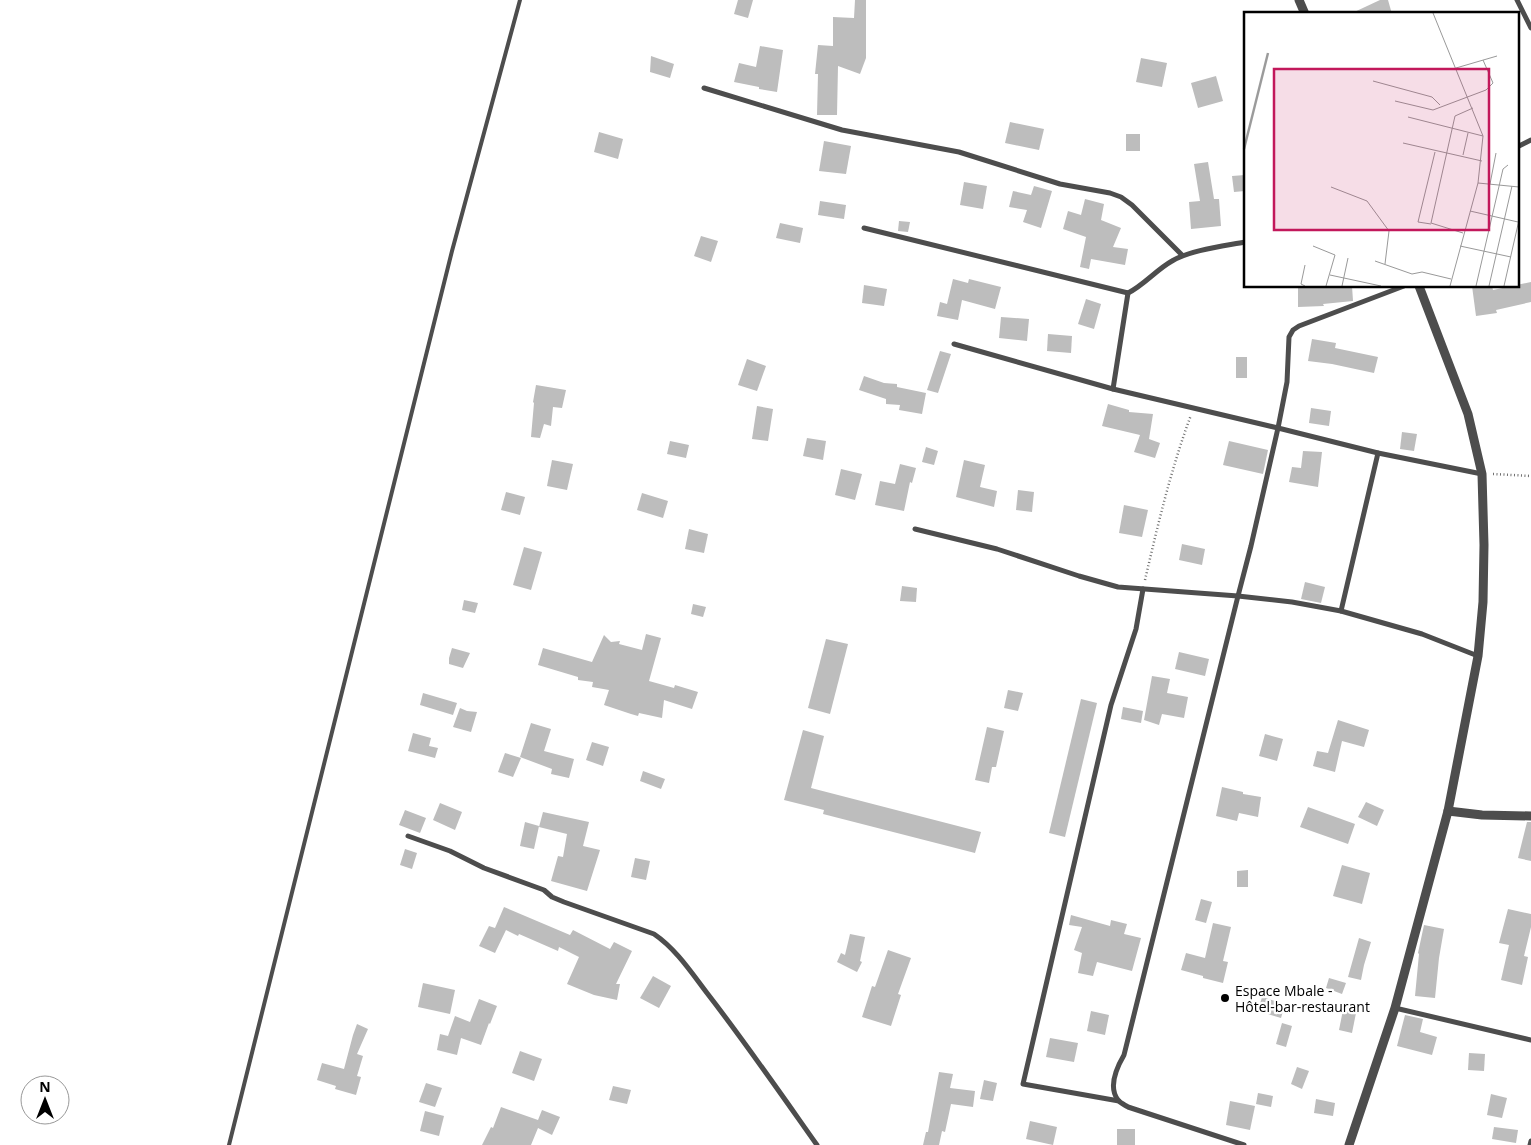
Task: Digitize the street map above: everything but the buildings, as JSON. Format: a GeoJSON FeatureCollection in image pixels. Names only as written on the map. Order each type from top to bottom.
{"type":"FeatureCollection","features":[{"type":"Feature","properties":{"kind":"street"},"geometry":{"type":"LineString","coordinates":[[1299,0],[1304,12]]}},
{"type":"Feature","properties":{"kind":"street"},"geometry":{"type":"LineString","coordinates":[[1518,0],[1531,28]]}},
{"type":"Feature","properties":{"kind":"street"},"geometry":{"type":"LineString","coordinates":[[704,88],[842,130],[959,152],[1060,184],[1110,193],[1121,197],[1132,205],[1182,255]]}},
{"type":"Feature","properties":{"kind":"street"},"geometry":{"type":"LineString","coordinates":[[1518,146],[1531,140]]}},
{"type":"Feature","properties":{"kind":"street"},"geometry":{"type":"LineString","coordinates":[[864,228],[1128,293],[1182,255],[1244,242]]}},
{"type":"Feature","properties":{"kind":"street"},"geometry":{"type":"LineString","coordinates":[[1119,1101],[1114,1092],[1115,1078],[1118,1065],[1124,1055],[1252,546],[1287,382],[1290,337],[1293,330],[1299,326],[1399,288]]}},
{"type":"Feature","properties":{"kind":"street"},"geometry":{"type":"LineString","coordinates":[[1349,1145],[1395,1008],[1448,811],[1478,656],[1483,602],[1482,474],[1468,414],[1420,288]]}},
{"type":"Feature","properties":{"kind":"street"},"geometry":{"type":"LineString","coordinates":[[1113,389],[1128,293]]}},
{"type":"Feature","properties":{"kind":"street"},"geometry":{"type":"LineString","coordinates":[[954,344],[1113,389],[1378,453],[1482,474]]}},
{"type":"Feature","properties":{"kind":"street"},"geometry":{"type":"LineString","coordinates":[[1341,611],[1378,453]]}},
{"type":"Feature","properties":{"kind":"street"},"geometry":{"type":"LineString","coordinates":[[915,529],[997,549],[1118,587],[1238,596],[1292,602],[1341,611],[1422,634],[1478,656]]}},
{"type":"Feature","properties":{"kind":"street"},"geometry":{"type":"LineString","coordinates":[[1143,589],[1136,629],[1111,705],[1023,1084],[1119,1101],[1128,1107],[1244,1145]]}},
{"type":"Feature","properties":{"kind":"street"},"geometry":{"type":"LineString","coordinates":[[1448,811],[1482,815],[1531,816]]}},
{"type":"Feature","properties":{"kind":"street"},"geometry":{"type":"LineString","coordinates":[[408,836],[450,851],[484,868],[544,890],[552,897],[564,902],[654,934],[665,941],[724,1014],[817,1145]]}},
{"type":"Feature","properties":{"kind":"street"},"geometry":{"type":"LineString","coordinates":[[1395,1008],[1531,1040]]}},
{"type":"Feature","properties":{"kind":"street"},"geometry":{"type":"LineString","coordinates":[[1530,1145],[1531,1141]]}},
{"type":"Feature","properties":{"kind":"lane"},"geometry":{"type":"LineString","coordinates":[[229,1145],[452,252],[520,0]]}},
{"type":"Feature","properties":{"kind":"path"},"geometry":{"type":"LineString","coordinates":[[1143,589],[1162,505],[1194,408]]}},
{"type":"Feature","properties":{"kind":"path"},"geometry":{"type":"LineString","coordinates":[[1482,474],[1531,476]]}},
{"type":"Feature","properties":{"kind":"place","name":"Espace Mbale - Hôtel-bar-restaurant"},"geometry":{"type":"Point","coordinates":[1225,998]}}]}
